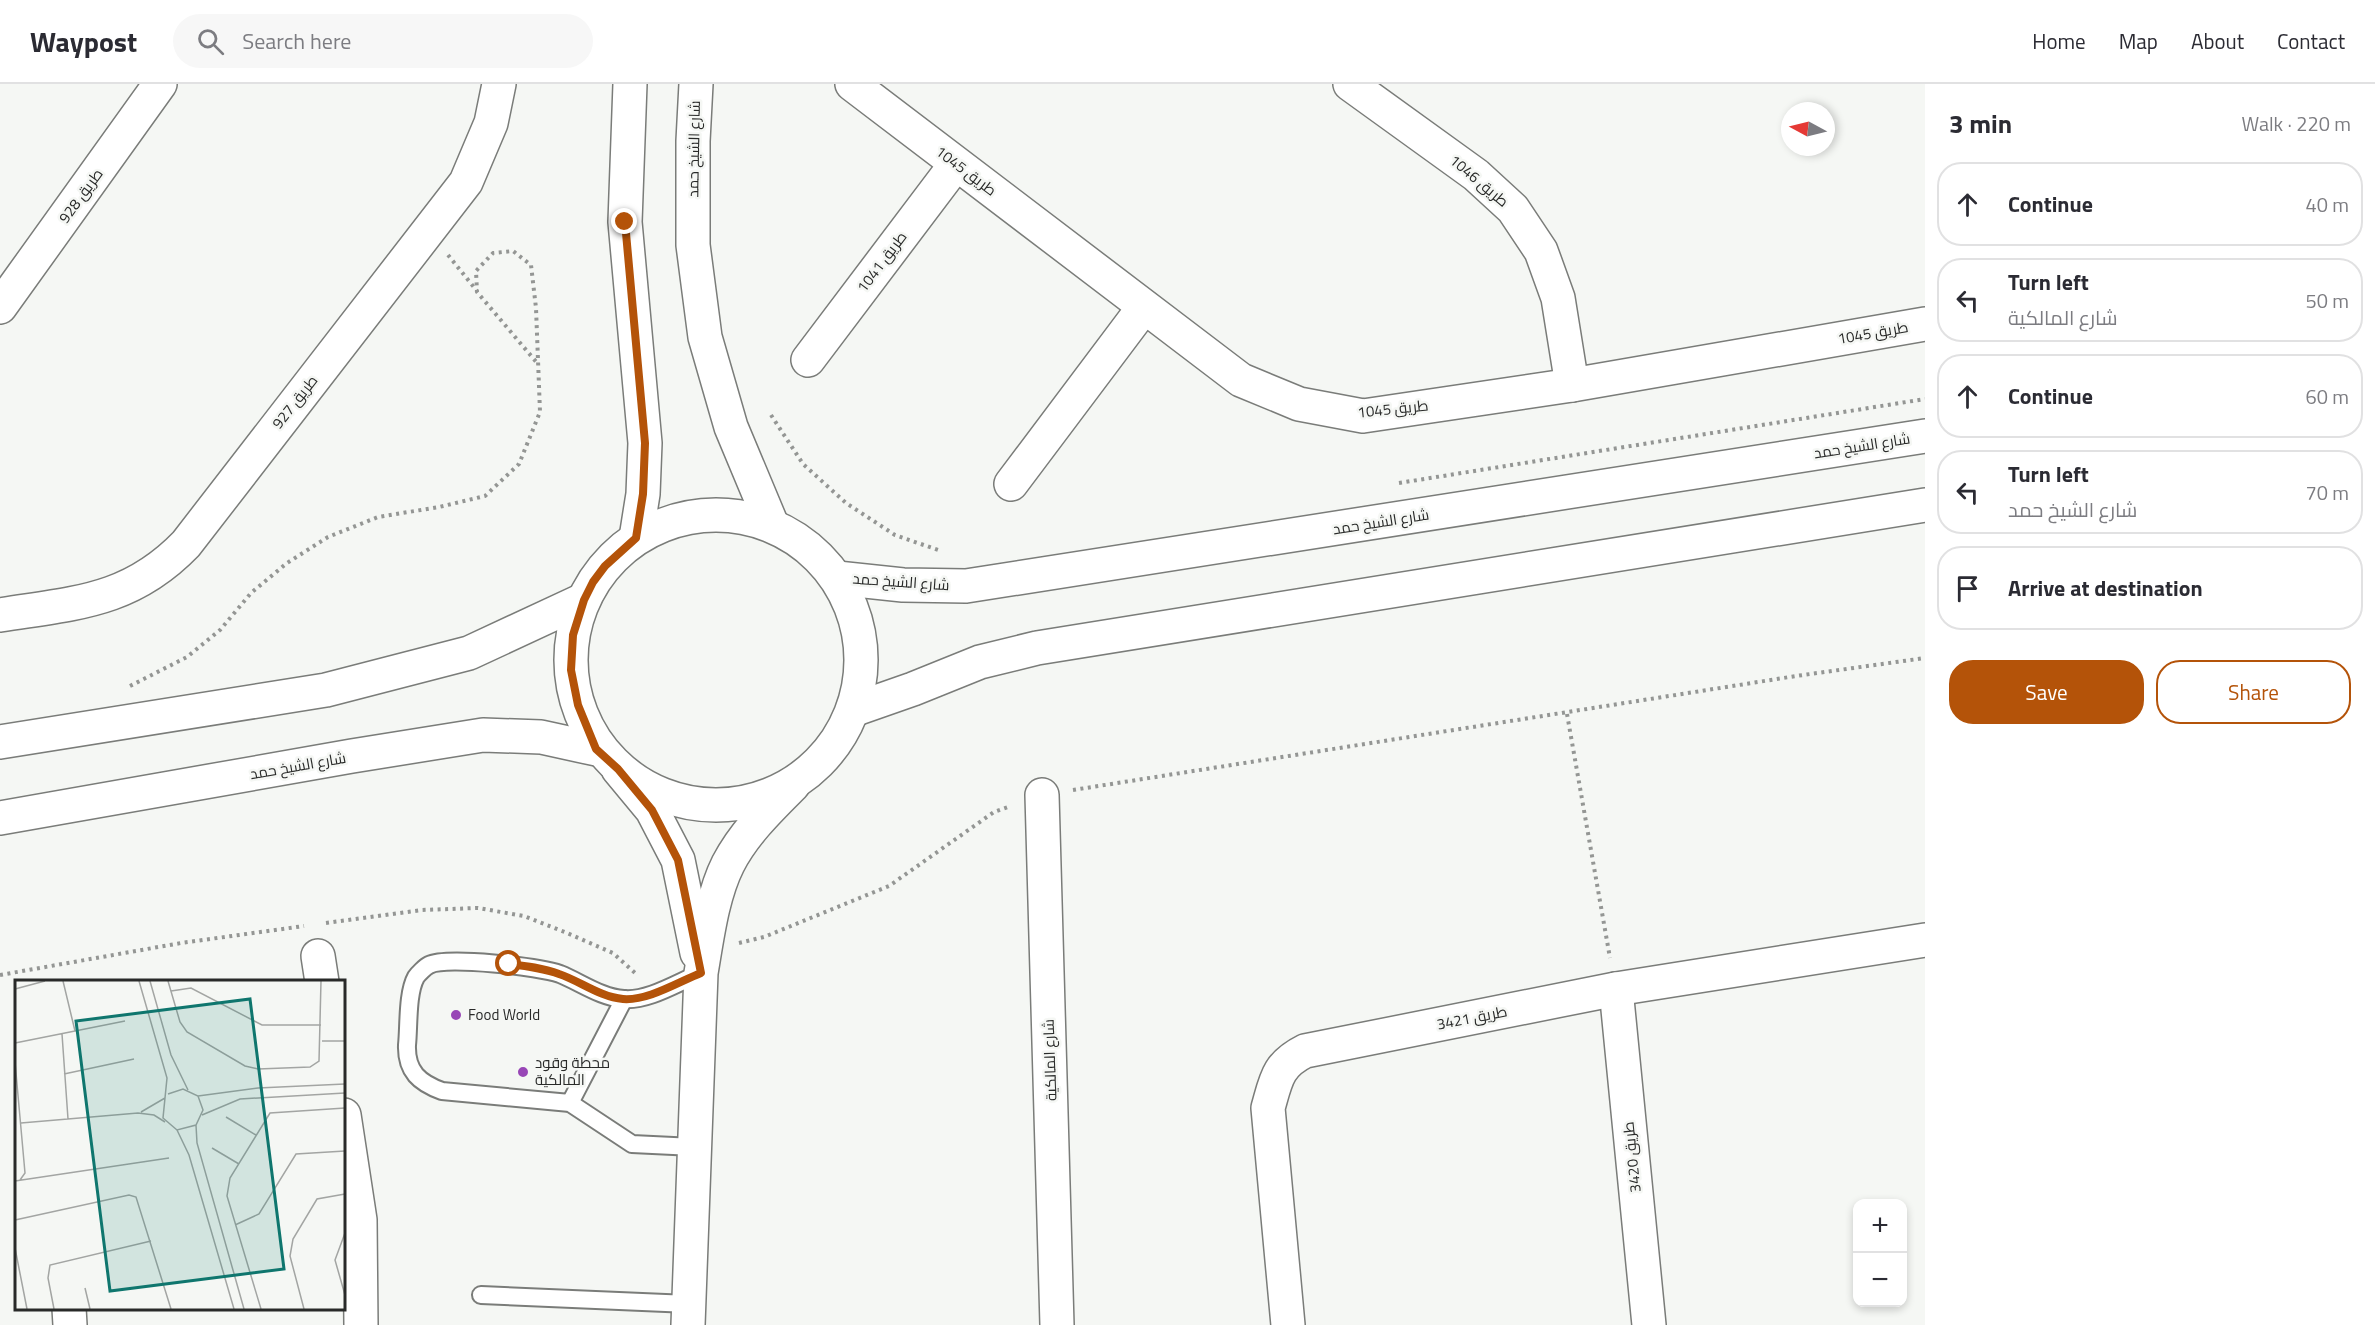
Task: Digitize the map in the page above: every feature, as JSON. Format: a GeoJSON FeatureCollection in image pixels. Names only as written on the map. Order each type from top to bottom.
{"type":"FeatureCollection","features":[{"type":"Feature","properties":{"kind":"street","name":"طريق 928"},"geometry":{"type":"LineString","coordinates":[[0,307],[160,84]]}},
{"type":"Feature","properties":{"kind":"street","name":"طريق 927"},"geometry":{"type":"LineString","coordinates":[[0,615],[96,599],[117,593],[136,584],[171,559],[186,544],[466,182],[491,123],[499,84]]}},
{"type":"Feature","properties":{"kind":"street"},"geometry":{"type":"LineString","coordinates":[[630,84],[625,222],[645,443],[643,494],[636,538]]}},
{"type":"Feature","properties":{"kind":"street","name":"شارع الشيخ حمد"},"geometry":{"type":"LineString","coordinates":[[696,84],[693,141],[693,245],[705,337],[731,427],[772,525]]}},
{"type":"Feature","properties":{"kind":"street","name":"طريق 1045"},"geometry":{"type":"LineString","coordinates":[[852,84],[1241,380],[1299,404],[1363,416],[1572,385],[1925,324]]}},
{"type":"Feature","properties":{"kind":"street","name":"طريق 1046"},"geometry":{"type":"LineString","coordinates":[[1350,84],[1476,175],[1513,209],[1541,251],[1558,298],[1572,385]]}},
{"type":"Feature","properties":{"kind":"street","name":"طريق 1041"},"geometry":{"type":"LineString","coordinates":[[808,360],[956,164]]}},
{"type":"Feature","properties":{"kind":"street"},"geometry":{"type":"LineString","coordinates":[[1011,484],[1144,307]]}},
{"type":"Feature","properties":{"kind":"street","name":"شارع الشيخ حمد"},"geometry":{"type":"LineString","coordinates":[[837,578],[903,585],[966,586],[1925,436]]}},
{"type":"Feature","properties":{"kind":"street"},"geometry":{"type":"LineString","coordinates":[[853,710],[980,662],[1037,648],[1925,505]]}},
{"type":"Feature","properties":{"kind":"street"},"geometry":{"type":"LineString","coordinates":[[688,1314],[701,973],[711,916],[728,865],[757,821],[793,785],[812,770],[843,732],[853,710],[861,676],[861,642],[852,609],[837,578],[818,556],[797,538],[772,525],[737,515],[702,514],[668,522],[636,538],[605,566],[593,582],[584,600],[573,635],[571,670],[578,705],[607,759],[652,810],[678,860],[701,973]]}},
{"type":"Feature","properties":{"kind":"street"},"geometry":{"type":"LineString","coordinates":[[0,742],[326,690],[470,653],[584,600]]}},
{"type":"Feature","properties":{"kind":"street","name":"شارع الشيخ حمد"},"geometry":{"type":"LineString","coordinates":[[0,818],[483,735],[541,737],[607,759]]}},
{"type":"Feature","properties":{"kind":"street"},"geometry":{"type":"LineString","coordinates":[[607,759],[649,790],[684,803],[722,806],[758,800],[793,785]]}},
{"type":"Feature","properties":{"kind":"street","name":"شارع المالكية"},"geometry":{"type":"LineString","coordinates":[[1042,795],[1057,1325]]}},
{"type":"Feature","properties":{"kind":"street","name":"طريق 3421"},"geometry":{"type":"LineString","coordinates":[[1288,1325],[1268,1108],[1277,1076],[1289,1059],[1305,1052],[1616,989],[1925,940]]}},
{"type":"Feature","properties":{"kind":"street","name":"طريق 3420"},"geometry":{"type":"LineString","coordinates":[[1616,989],[1649,1325]]}},
{"type":"Feature","properties":{"kind":"street"},"geometry":{"type":"LineString","coordinates":[[345,1122],[360,1220],[361,1325]]}},
{"type":"Feature","properties":{"kind":"street"},"geometry":{"type":"LineString","coordinates":[[69,1310],[70,1325]]}},
{"type":"Feature","properties":{"kind":"lane"},"geometry":{"type":"LineString","coordinates":[[694,1146],[632,1144],[570,1103],[442,1091],[424,1084],[412,1070],[407,1053],[411,998],[416,977],[430,964],[450,962],[535,967],[559,974],[596,991],[624,999],[655,992],[701,973]]}},
{"type":"Feature","properties":{"kind":"lane"},"geometry":{"type":"LineString","coordinates":[[570,1103],[624,999]]}},
{"type":"Feature","properties":{"kind":"lane"},"geometry":{"type":"LineString","coordinates":[[482,1295],[688,1314]]}},
{"type":"Feature","properties":{"kind":"path"},"geometry":{"type":"LineString","coordinates":[[423,236],[445,251],[516,341],[538,364]]}},
{"type":"Feature","properties":{"kind":"path"},"geometry":{"type":"LineString","coordinates":[[119,688],[130,686],[187,657],[220,630],[251,593],[287,563],[328,537],[378,516],[439,507],[485,496],[519,464],[540,412],[536,308],[531,265],[513,251],[493,253],[476,271],[477,292]]}},
{"type":"Feature","properties":{"kind":"path"},"geometry":{"type":"LineString","coordinates":[[1392,484],[1925,399]]}},
{"type":"Feature","properties":{"kind":"path"},"geometry":{"type":"LineString","coordinates":[[771,415],[803,464],[846,503],[895,535],[942,552]]}},
{"type":"Feature","properties":{"kind":"path"},"geometry":{"type":"LineString","coordinates":[[701,973],[729,946],[764,937],[889,886],[994,812],[1042,795],[1567,714],[1796,676],[1925,658]]}},
{"type":"Feature","properties":{"kind":"path"},"geometry":{"type":"LineString","coordinates":[[1567,714],[1616,989]]}},
{"type":"Feature","properties":{"kind":"place","name":"Food World"},"geometry":{"type":"Point","coordinates":[456,1015]}},
{"type":"Feature","properties":{"kind":"place","name":"محطة وقود المالكية"},"geometry":{"type":"Point","coordinates":[523,1072]}},
{"type":"Feature","properties":{"kind":"route"},"geometry":{"type":"LineString","coordinates":[[509,964],[535,967],[559,974],[596,991],[624,999],[655,992],[701,973],[678,860],[652,810],[618,769],[596,749],[578,705],[571,670],[573,635],[584,600],[593,582],[605,566],[636,538],[643,494],[645,443],[625,222]]}}]}
